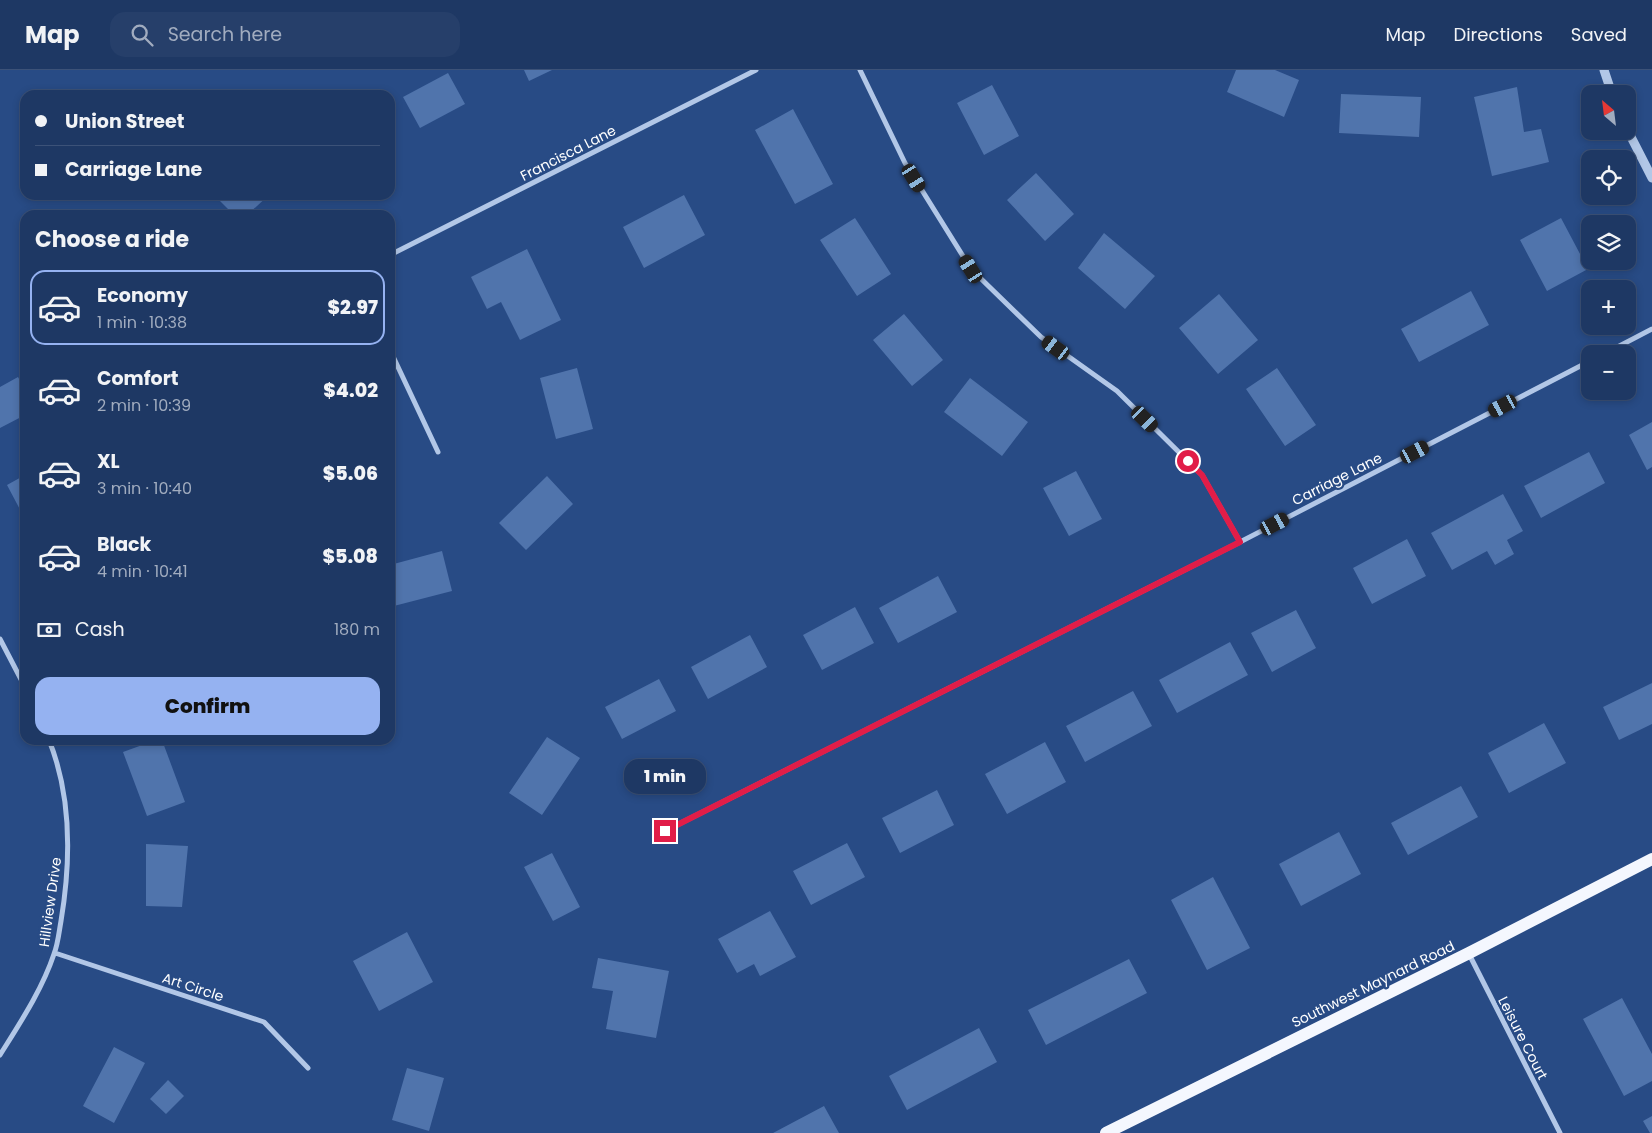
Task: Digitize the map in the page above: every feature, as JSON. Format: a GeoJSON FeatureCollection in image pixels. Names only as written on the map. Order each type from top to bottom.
{"type":"FeatureCollection","features":[{"type":"Feature","properties":{"kind":"main road","name":"Southwest Maynard Road"},"geometry":{"type":"LineString","coordinates":[[1106,1133],[1129,1128],[1652,860]]}},
{"type":"Feature","properties":{"kind":"street","name":"Francisca Lane"},"geometry":{"type":"LineString","coordinates":[[395,253],[756,70]]}},
{"type":"Feature","properties":{"kind":"street"},"geometry":{"type":"LineString","coordinates":[[860,70],[905,163],[971,269],[1041,337],[1117,391],[1202,475],[1240,542]]}},
{"type":"Feature","properties":{"kind":"street"},"geometry":{"type":"LineString","coordinates":[[1604,70],[1609,85]]}},
{"type":"Feature","properties":{"kind":"street"},"geometry":{"type":"LineString","coordinates":[[1633,140],[1652,178]]}},
{"type":"Feature","properties":{"kind":"street"},"geometry":{"type":"LineString","coordinates":[[1621,345],[1652,329]]}},
{"type":"Feature","properties":{"kind":"street"},"geometry":{"type":"LineString","coordinates":[[395,361],[438,452]]}},
{"type":"Feature","properties":{"kind":"street","name":"Carriage Lane"},"geometry":{"type":"LineString","coordinates":[[665,831],[1240,542],[1581,366]]}},
{"type":"Feature","properties":{"kind":"street"},"geometry":{"type":"LineString","coordinates":[[0,638],[20,677]]}},
{"type":"Feature","properties":{"kind":"street","name":"Hillview Drive"},"geometry":{"type":"LineString","coordinates":[[0,1055],[27,1013],[55,953],[64,902],[68,854],[65,805],[56,757],[51,745]]}},
{"type":"Feature","properties":{"kind":"street","name":"Art Circle"},"geometry":{"type":"LineString","coordinates":[[55,953],[264,1022],[308,1068]]}},
{"type":"Feature","properties":{"kind":"street","name":"Leisure Court"},"geometry":{"type":"LineString","coordinates":[[1469,954],[1560,1133]]}},
{"type":"Feature","properties":{"kind":"building"},"geometry":{"type":"Polygon","coordinates":[[[524,70],[552,70],[529,81],[524,70]]]}},
{"type":"Feature","properties":{"kind":"building"},"geometry":{"type":"Polygon","coordinates":[[[1236,70],[1275,70],[1299,80],[1284,117],[1227,92],[1236,70]]]}},
{"type":"Feature","properties":{"kind":"building"},"geometry":{"type":"Polygon","coordinates":[[[448,73],[465,104],[420,128],[403,97],[448,73]]]}},
{"type":"Feature","properties":{"kind":"building"},"geometry":{"type":"Polygon","coordinates":[[[992,85],[1019,136],[984,155],[957,103],[992,85]]]}},
{"type":"Feature","properties":{"kind":"building"},"geometry":{"type":"Polygon","coordinates":[[[1517,87],[1524,132],[1541,129],[1549,162],[1492,176],[1474,97],[1517,87]]]}},
{"type":"Feature","properties":{"kind":"building"},"geometry":{"type":"Polygon","coordinates":[[[1341,94],[1421,97],[1419,137],[1339,133],[1341,94]]]}},
{"type":"Feature","properties":{"kind":"building"},"geometry":{"type":"Polygon","coordinates":[[[793,109],[833,184],[795,204],[755,130],[793,109]]]}},
{"type":"Feature","properties":{"kind":"building"},"geometry":{"type":"Polygon","coordinates":[[[1036,173],[1074,214],[1045,241],[1007,200],[1036,173]]]}},
{"type":"Feature","properties":{"kind":"building"},"geometry":{"type":"Polygon","coordinates":[[[684,195],[705,235],[644,268],[623,227],[684,195]]]}},
{"type":"Feature","properties":{"kind":"building"},"geometry":{"type":"Polygon","coordinates":[[[219,200],[264,200],[252,210],[229,210],[219,200]]]}},
{"type":"Feature","properties":{"kind":"building"},"geometry":{"type":"Polygon","coordinates":[[[855,218],[891,274],[857,296],[820,240],[855,218]]]}},
{"type":"Feature","properties":{"kind":"building"},"geometry":{"type":"Polygon","coordinates":[[[1561,218],[1581,256],[1581,270],[1586,270],[1547,291],[1520,240],[1561,218]]]}},
{"type":"Feature","properties":{"kind":"building"},"geometry":{"type":"Polygon","coordinates":[[[1104,233],[1155,276],[1125,309],[1078,268],[1104,233]]]}},
{"type":"Feature","properties":{"kind":"building"},"geometry":{"type":"Polygon","coordinates":[[[527,249],[561,320],[520,340],[501,302],[487,309],[471,277],[527,249]]]}},
{"type":"Feature","properties":{"kind":"building"},"geometry":{"type":"Polygon","coordinates":[[[1471,291],[1489,325],[1419,362],[1401,329],[1471,291]]]}},
{"type":"Feature","properties":{"kind":"building"},"geometry":{"type":"Polygon","coordinates":[[[1219,294],[1258,340],[1218,374],[1179,328],[1219,294]]]}},
{"type":"Feature","properties":{"kind":"building"},"geometry":{"type":"Polygon","coordinates":[[[904,314],[943,360],[912,386],[873,340],[904,314]]]}},
{"type":"Feature","properties":{"kind":"building"},"geometry":{"type":"Polygon","coordinates":[[[577,368],[593,429],[556,439],[540,378],[577,368]]]}},
{"type":"Feature","properties":{"kind":"building"},"geometry":{"type":"Polygon","coordinates":[[[1277,368],[1316,425],[1285,446],[1246,389],[1277,368]]]}},
{"type":"Feature","properties":{"kind":"building"},"geometry":{"type":"Polygon","coordinates":[[[18,377],[20,381],[20,418],[0,428],[0,387],[18,377]]]}},
{"type":"Feature","properties":{"kind":"building"},"geometry":{"type":"Polygon","coordinates":[[[970,378],[1028,422],[1002,456],[944,412],[970,378]]]}},
{"type":"Feature","properties":{"kind":"building"},"geometry":{"type":"Polygon","coordinates":[[[1652,422],[1652,467],[1647,470],[1629,435],[1652,422]]]}},
{"type":"Feature","properties":{"kind":"building"},"geometry":{"type":"Polygon","coordinates":[[[1589,452],[1605,483],[1541,518],[1524,486],[1589,452]]]}},
{"type":"Feature","properties":{"kind":"building"},"geometry":{"type":"Polygon","coordinates":[[[1076,471],[1102,519],[1069,536],[1043,488],[1076,471]]]}},
{"type":"Feature","properties":{"kind":"building"},"geometry":{"type":"Polygon","coordinates":[[[547,476],[573,504],[526,550],[499,523],[547,476]]]}},
{"type":"Feature","properties":{"kind":"building"},"geometry":{"type":"Polygon","coordinates":[[[20,478],[20,510],[7,485],[20,478]]]}},
{"type":"Feature","properties":{"kind":"building"},"geometry":{"type":"Polygon","coordinates":[[[1503,494],[1523,531],[1507,540],[1514,554],[1495,565],[1487,551],[1452,570],[1431,533],[1503,494]]]}},
{"type":"Feature","properties":{"kind":"building"},"geometry":{"type":"Polygon","coordinates":[[[1407,539],[1426,576],[1372,604],[1353,568],[1407,539]]]}},
{"type":"Feature","properties":{"kind":"building"},"geometry":{"type":"Polygon","coordinates":[[[442,551],[452,591],[395,606],[395,564],[442,551]]]}},
{"type":"Feature","properties":{"kind":"building"},"geometry":{"type":"Polygon","coordinates":[[[938,576],[957,612],[898,643],[879,608],[938,576]]]}},
{"type":"Feature","properties":{"kind":"building"},"geometry":{"type":"Polygon","coordinates":[[[855,607],[874,643],[822,670],[803,635],[855,607]]]}},
{"type":"Feature","properties":{"kind":"building"},"geometry":{"type":"Polygon","coordinates":[[[1296,610],[1316,648],[1272,672],[1251,633],[1296,610]]]}},
{"type":"Feature","properties":{"kind":"building"},"geometry":{"type":"Polygon","coordinates":[[[750,635],[767,667],[708,699],[691,667],[750,635]]]}},
{"type":"Feature","properties":{"kind":"building"},"geometry":{"type":"Polygon","coordinates":[[[1230,642],[1248,675],[1177,713],[1159,680],[1230,642]]]}},
{"type":"Feature","properties":{"kind":"building"},"geometry":{"type":"Polygon","coordinates":[[[659,679],[676,711],[622,739],[605,707],[659,679]]]}},
{"type":"Feature","properties":{"kind":"building"},"geometry":{"type":"Polygon","coordinates":[[[1652,683],[1652,724],[1619,740],[1603,707],[1652,683]]]}},
{"type":"Feature","properties":{"kind":"building"},"geometry":{"type":"Polygon","coordinates":[[[1133,691],[1152,726],[1085,762],[1066,726],[1133,691]]]}},
{"type":"Feature","properties":{"kind":"building"},"geometry":{"type":"Polygon","coordinates":[[[1544,723],[1566,763],[1509,793],[1488,753],[1544,723]]]}},
{"type":"Feature","properties":{"kind":"building"},"geometry":{"type":"Polygon","coordinates":[[[547,737],[580,758],[542,815],[509,793],[547,737]]]}},
{"type":"Feature","properties":{"kind":"building"},"geometry":{"type":"Polygon","coordinates":[[[1045,742],[1066,782],[1007,814],[985,774],[1045,742]]]}},
{"type":"Feature","properties":{"kind":"building"},"geometry":{"type":"Polygon","coordinates":[[[142,745],[164,745],[185,802],[147,816],[123,752],[142,745]]]}},
{"type":"Feature","properties":{"kind":"building"},"geometry":{"type":"Polygon","coordinates":[[[1461,786],[1478,817],[1408,855],[1391,823],[1461,786]]]}},
{"type":"Feature","properties":{"kind":"building"},"geometry":{"type":"Polygon","coordinates":[[[937,790],[954,825],[900,853],[882,818],[937,790]]]}},
{"type":"Feature","properties":{"kind":"building"},"geometry":{"type":"Polygon","coordinates":[[[1339,832],[1361,874],[1301,906],[1279,864],[1339,832]]]}},
{"type":"Feature","properties":{"kind":"building"},"geometry":{"type":"Polygon","coordinates":[[[847,843],[865,877],[811,905],[793,871],[847,843]]]}},
{"type":"Feature","properties":{"kind":"building"},"geometry":{"type":"Polygon","coordinates":[[[146,844],[188,846],[182,907],[146,906],[146,844]]]}},
{"type":"Feature","properties":{"kind":"building"},"geometry":{"type":"Polygon","coordinates":[[[552,853],[580,907],[553,921],[524,867],[552,853]]]}},
{"type":"Feature","properties":{"kind":"building"},"geometry":{"type":"Polygon","coordinates":[[[1213,877],[1250,948],[1207,970],[1171,900],[1213,877]]]}},
{"type":"Feature","properties":{"kind":"building"},"geometry":{"type":"Polygon","coordinates":[[[770,911],[796,957],[760,976],[754,964],[737,973],[718,939],[770,911]]]}},
{"type":"Feature","properties":{"kind":"building"},"geometry":{"type":"Polygon","coordinates":[[[407,932],[433,982],[379,1011],[353,961],[407,932]]]}},
{"type":"Feature","properties":{"kind":"building"},"geometry":{"type":"Polygon","coordinates":[[[598,958],[669,971],[656,1038],[606,1029],[613,991],[592,988],[598,958]]]}},
{"type":"Feature","properties":{"kind":"building"},"geometry":{"type":"Polygon","coordinates":[[[1129,959],[1147,993],[1046,1045],[1028,1010],[1129,959]]]}},
{"type":"Feature","properties":{"kind":"building"},"geometry":{"type":"Polygon","coordinates":[[[1622,998],[1652,1054],[1652,1081],[1624,1096],[1583,1019],[1622,998]]]}},
{"type":"Feature","properties":{"kind":"building"},"geometry":{"type":"Polygon","coordinates":[[[979,1028],[997,1062],[907,1110],[889,1076],[979,1028]]]}},
{"type":"Feature","properties":{"kind":"building"},"geometry":{"type":"Polygon","coordinates":[[[114,1047],[145,1063],[114,1123],[83,1106],[114,1047]]]}},
{"type":"Feature","properties":{"kind":"building"},"geometry":{"type":"Polygon","coordinates":[[[407,1068],[444,1078],[429,1131],[392,1120],[407,1068]]]}},
{"type":"Feature","properties":{"kind":"building"},"geometry":{"type":"Polygon","coordinates":[[[168,1080],[184,1096],[166,1114],[150,1099],[168,1080]]]}},
{"type":"Feature","properties":{"kind":"building"},"geometry":{"type":"Polygon","coordinates":[[[824,1106],[839,1133],[773,1133],[824,1106]]]}},
{"type":"Feature","properties":{"kind":"building"},"geometry":{"type":"Polygon","coordinates":[[[1652,1116],[1652,1133],[1650,1133],[1643,1121],[1652,1116]]]}},
{"type":"Feature","properties":{"kind":"route"},"geometry":{"type":"LineString","coordinates":[[665,831],[1240,542],[1202,475],[1188,461]]}}]}
